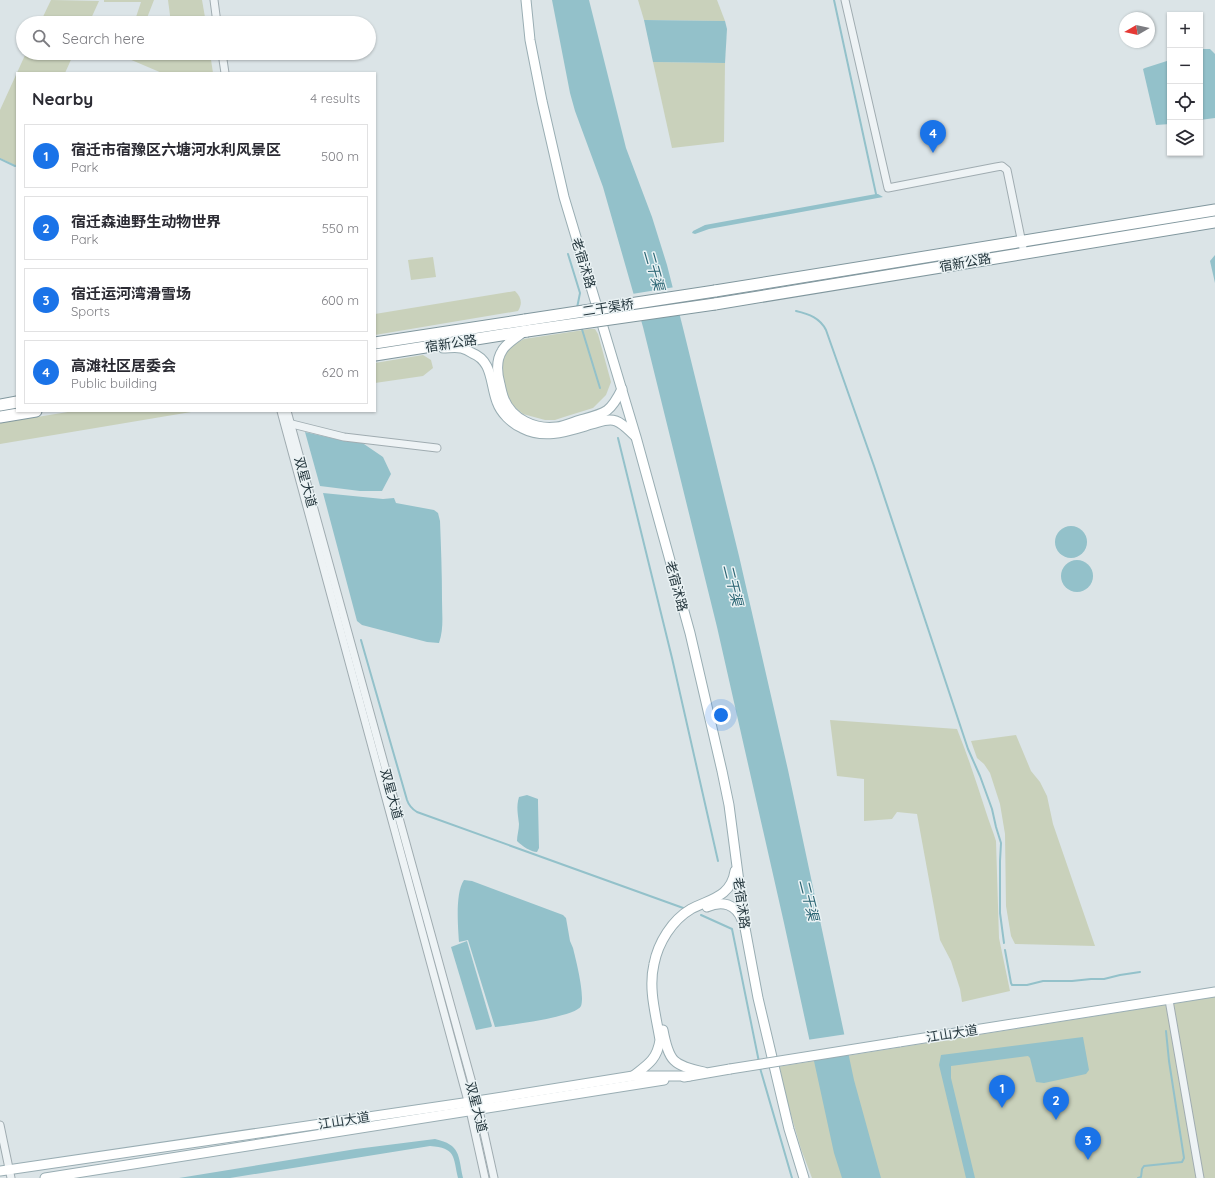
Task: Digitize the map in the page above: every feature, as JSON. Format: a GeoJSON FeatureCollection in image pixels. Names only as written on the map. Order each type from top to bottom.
{"type":"FeatureCollection","features":[{"type":"Feature","properties":{"kind":"highway","name":"宿新公路"},"geometry":{"type":"LineString","coordinates":[[715,304],[1215,210]]}},
{"type":"Feature","properties":{"kind":"highway","name":"宿新公路"},"geometry":{"type":"LineString","coordinates":[[715,291],[1023,247],[1215,222]]}},
{"type":"Feature","properties":{"kind":"highway","name":"二干渠桥"},"geometry":{"type":"LineString","coordinates":[[526,327],[715,291]]}},
{"type":"Feature","properties":{"kind":"highway","name":"二干渠桥"},"geometry":{"type":"LineString","coordinates":[[526,327],[715,304]]}},
{"type":"Feature","properties":{"kind":"highway","name":"宿新公路"},"geometry":{"type":"LineString","coordinates":[[376,343],[526,327]]}},
{"type":"Feature","properties":{"kind":"highway","name":"宿新公路"},"geometry":{"type":"LineString","coordinates":[[376,355],[423,348],[526,327]]}},
{"type":"Feature","properties":{"kind":"highway"},"geometry":{"type":"LineString","coordinates":[[0,405],[16,402]]}},
{"type":"Feature","properties":{"kind":"highway"},"geometry":{"type":"LineString","coordinates":[[0,417],[30,412]]}},
{"type":"Feature","properties":{"kind":"main road","name":"老宿沭路"},"geometry":{"type":"LineString","coordinates":[[526,0],[530,40],[564,197],[636,437],[691,640],[722,771],[736,850],[738,881],[745,928],[768,1042],[789,1129],[804,1178]]}},
{"type":"Feature","properties":{"kind":"main road"},"geometry":{"type":"LineString","coordinates":[[526,327],[504,347],[501,352],[498,365],[499,381],[504,399],[511,411],[526,422],[540,427],[557,427],[600,414],[610,408],[622,389]]}},
{"type":"Feature","properties":{"kind":"main road"},"geometry":{"type":"LineString","coordinates":[[423,348],[462,348],[478,355],[485,362],[490,373],[496,401],[502,412],[515,424],[532,433],[547,434],[568,431],[607,420],[616,421],[636,437]]}},
{"type":"Feature","properties":{"kind":"main road"},"geometry":{"type":"LineString","coordinates":[[633,1076],[648,1064],[655,1056],[660,1040],[651,990],[654,964],[659,945],[679,918],[724,893],[731,885],[734,879],[736,850]]}},
{"type":"Feature","properties":{"kind":"main road"},"geometry":{"type":"LineString","coordinates":[[709,1073],[685,1068],[671,1058],[665,1041],[656,987],[660,962],[665,947],[682,922],[693,914],[722,900],[730,893],[738,881]]}},
{"type":"Feature","properties":{"kind":"main road"},"geometry":{"type":"LineString","coordinates":[[715,904],[725,904],[739,911],[745,928]]}},
{"type":"Feature","properties":{"kind":"main road","name":"江山大道"},"geometry":{"type":"LineString","coordinates":[[7,1173],[689,1076],[1215,992]]}},
{"type":"Feature","properties":{"kind":"main road","name":"江山大道"},"geometry":{"type":"LineString","coordinates":[[45,1178],[473,1106],[633,1076],[689,1076]]}},
{"type":"Feature","properties":{"kind":"street"},"geometry":{"type":"LineString","coordinates":[[214,0],[216,16]]}},
{"type":"Feature","properties":{"kind":"street"},"geometry":{"type":"LineString","coordinates":[[845,0],[888,188],[1002,166],[1006,170],[1023,247]]}},
{"type":"Feature","properties":{"kind":"street"},"geometry":{"type":"LineString","coordinates":[[223,60],[225,72]]}},
{"type":"Feature","properties":{"kind":"street","name":"双星大道"},"geometry":{"type":"LineString","coordinates":[[282,412],[287,423],[473,1106],[494,1178]]}},
{"type":"Feature","properties":{"kind":"street","name":"双星大道"},"geometry":{"type":"LineString","coordinates":[[287,412],[287,423]]}},
{"type":"Feature","properties":{"kind":"street"},"geometry":{"type":"LineString","coordinates":[[287,423],[344,437],[438,448]]}},
{"type":"Feature","properties":{"kind":"street"},"geometry":{"type":"LineString","coordinates":[[1169,1000],[1200,1178]]}},
{"type":"Feature","properties":{"kind":"street","name":"双星大道"},"geometry":{"type":"LineString","coordinates":[[473,1106],[485,1178]]}},
{"type":"Feature","properties":{"kind":"street"},"geometry":{"type":"LineString","coordinates":[[0,1125],[7,1173]]}},
{"type":"Feature","properties":{"kind":"green space"},"geometry":{"type":"Polygon","coordinates":[[[51,0],[99,1],[92,16],[43,16],[51,0]]]}},
{"type":"Feature","properties":{"kind":"green space"},"geometry":{"type":"Polygon","coordinates":[[[104,0],[154,0],[148,16],[136,16],[141,2],[104,2],[104,0]]]}},
{"type":"Feature","properties":{"kind":"green space"},"geometry":{"type":"Polygon","coordinates":[[[168,0],[202,0],[205,16],[170,16],[168,0]]]}},
{"type":"Feature","properties":{"kind":"green space"},"geometry":{"type":"Polygon","coordinates":[[[638,0],[717,0],[725,21],[644,20],[638,0]]]}},
{"type":"Feature","properties":{"kind":"green space"},"geometry":{"type":"Polygon","coordinates":[[[23,60],[71,60],[65,72],[17,72],[23,60]]]}},
{"type":"Feature","properties":{"kind":"green space"},"geometry":{"type":"Polygon","coordinates":[[[131,60],[211,60],[213,72],[160,72],[131,60]]]}},
{"type":"Feature","properties":{"kind":"green space"},"geometry":{"type":"Polygon","coordinates":[[[653,62],[725,63],[724,142],[672,148],[653,62]]]}},
{"type":"Feature","properties":{"kind":"green space"},"geometry":{"type":"Polygon","coordinates":[[[16,75],[16,166],[0,158],[0,110],[16,75]]]}},
{"type":"Feature","properties":{"kind":"green space"},"geometry":{"type":"Polygon","coordinates":[[[433,257],[436,277],[411,280],[408,260],[433,257]]]}},
{"type":"Feature","properties":{"kind":"green space"},"geometry":{"type":"Polygon","coordinates":[[[515,291],[521,300],[518,311],[376,335],[376,314],[515,291]]]}},
{"type":"Feature","properties":{"kind":"green space"},"geometry":{"type":"Polygon","coordinates":[[[595,329],[598,334],[611,382],[606,395],[593,408],[555,420],[545,420],[523,414],[510,403],[503,385],[502,363],[504,352],[511,346],[524,339],[595,329]]]}},
{"type":"Feature","properties":{"kind":"green space"},"geometry":{"type":"Polygon","coordinates":[[[423,355],[431,360],[433,368],[423,376],[376,383],[376,363],[423,355]]]}},
{"type":"Feature","properties":{"kind":"green space"},"geometry":{"type":"Polygon","coordinates":[[[68,412],[191,412],[0,444],[0,423],[68,412]]]}},
{"type":"Feature","properties":{"kind":"green space"},"geometry":{"type":"Polygon","coordinates":[[[830,720],[957,729],[996,841],[999,938],[1010,991],[962,1002],[960,989],[951,961],[940,940],[917,814],[897,812],[892,819],[864,821],[864,779],[837,776],[830,720]]]}},
{"type":"Feature","properties":{"kind":"green space"},"geometry":{"type":"Polygon","coordinates":[[[1016,735],[1031,771],[1040,782],[1047,796],[1053,824],[1095,946],[1015,944],[1011,936],[1006,906],[1005,834],[1000,804],[990,773],[984,764],[977,758],[971,741],[1016,735]]]}},
{"type":"Feature","properties":{"kind":"green space"},"geometry":{"type":"Polygon","coordinates":[[[1215,997],[1215,1178],[812,1178],[801,1149],[777,1067],[1215,997]]]}},
{"type":"Feature","properties":{"kind":"water","name":"二干渠"},"geometry":{"type":"Polygon","coordinates":[[[552,0],[589,0],[626,148],[652,217],[667,265],[739,556],[788,770],[854,1080],[881,1178],[842,1178],[834,1153],[717,627],[643,327],[603,187],[575,111],[570,93],[552,0]]]}},
{"type":"Feature","properties":{"kind":"water"},"geometry":{"type":"Polygon","coordinates":[[[644,20],[725,21],[727,29],[725,63],[653,62],[644,20]]]}},
{"type":"Feature","properties":{"kind":"water"},"geometry":{"type":"Polygon","coordinates":[[[1203,49],[1210,49],[1215,54],[1215,118],[1203,120],[1203,49]]]}},
{"type":"Feature","properties":{"kind":"water"},"geometry":{"type":"Polygon","coordinates":[[[1167,61],[1167,124],[1156,125],[1143,69],[1167,61]]]}},
{"type":"Feature","properties":{"kind":"water"},"geometry":{"type":"Polygon","coordinates":[[[876,194],[883,197],[709,229],[695,234],[692,233],[705,225],[876,194]]]}},
{"type":"Feature","properties":{"kind":"water"},"geometry":{"type":"Polygon","coordinates":[[[1215,255],[1215,283],[1210,261],[1215,255]]]}},
{"type":"Feature","properties":{"kind":"water"},"geometry":{"type":"Polygon","coordinates":[[[305,432],[349,442],[361,442],[383,457],[391,474],[382,491],[360,491],[320,486],[305,432]]]}},
{"type":"Feature","properties":{"kind":"water"},"geometry":{"type":"Polygon","coordinates":[[[323,493],[383,499],[394,498],[396,503],[434,510],[438,513],[440,521],[442,570],[442,632],[439,643],[427,642],[362,625],[357,621],[323,493]]]}},
{"type":"Feature","properties":{"kind":"water"},"geometry":{"type":"Polygon","coordinates":[[[1068,526],[1074,526],[1083,530],[1087,542],[1083,554],[1074,558],[1068,558],[1059,554],[1055,545],[1055,539],[1059,530],[1068,526]]]}},
{"type":"Feature","properties":{"kind":"water"},"geometry":{"type":"Polygon","coordinates":[[[1074,560],[1080,560],[1089,564],[1093,576],[1089,588],[1080,592],[1074,592],[1065,588],[1061,579],[1061,573],[1065,564],[1074,560]]]}},
{"type":"Feature","properties":{"kind":"water"},"geometry":{"type":"Polygon","coordinates":[[[527,795],[538,799],[539,848],[537,852],[521,845],[517,841],[519,824],[518,801],[519,797],[527,795]]]}},
{"type":"Feature","properties":{"kind":"water"},"geometry":{"type":"Polygon","coordinates":[[[464,880],[472,881],[563,915],[566,918],[570,941],[580,977],[582,994],[581,1006],[567,1014],[555,1017],[495,1027],[468,940],[459,942],[458,901],[461,886],[464,880]]]}},
{"type":"Feature","properties":{"kind":"water"},"geometry":{"type":"Polygon","coordinates":[[[467,941],[492,1026],[476,1030],[451,947],[467,941]]]}},
{"type":"Feature","properties":{"kind":"water"},"geometry":{"type":"Polygon","coordinates":[[[1083,1037],[1089,1070],[1086,1074],[1044,1083],[1036,1082],[1030,1058],[1028,1056],[951,1066],[951,1078],[975,1178],[966,1178],[939,1065],[941,1055],[1083,1037]]]}},
{"type":"Feature","properties":{"kind":"water"},"geometry":{"type":"Polygon","coordinates":[[[435,1139],[450,1144],[457,1152],[463,1178],[458,1178],[454,1159],[449,1151],[430,1146],[230,1178],[179,1178],[356,1149],[435,1139]]]}},
{"type":"Feature","properties":{"kind":"pier"},"geometry":{"type":"Polygon","coordinates":[[[675,287],[681,312],[639,318],[632,294],[675,287]]]}},
{"type":"Feature","properties":{"kind":"pier"},"geometry":{"type":"Polygon","coordinates":[[[847,1034],[850,1052],[811,1059],[807,1040],[847,1034]]]}},
{"type":"Feature","properties":{"kind":"waterway"},"geometry":{"type":"LineString","coordinates":[[834,0],[876,194]]}},
{"type":"Feature","properties":{"kind":"waterway"},"geometry":{"type":"LineString","coordinates":[[0,159],[15,166]]}},
{"type":"Feature","properties":{"kind":"waterway"},"geometry":{"type":"LineString","coordinates":[[568,254],[580,293],[577,308]]}},
{"type":"Feature","properties":{"kind":"waterway"},"geometry":{"type":"LineString","coordinates":[[796,311],[814,317],[821,322],[826,330],[874,466],[968,749],[992,809],[1001,843],[1000,913],[1004,943]]}},
{"type":"Feature","properties":{"kind":"waterway"},"geometry":{"type":"LineString","coordinates":[[581,326],[600,388]]}},
{"type":"Feature","properties":{"kind":"waterway"},"geometry":{"type":"LineString","coordinates":[[618,438],[672,658],[718,861]]}},
{"type":"Feature","properties":{"kind":"waterway"},"geometry":{"type":"LineString","coordinates":[[361,640],[407,800],[414,810],[686,909]]}},
{"type":"Feature","properties":{"kind":"waterway"},"geometry":{"type":"LineString","coordinates":[[701,915],[732,929],[759,1062]]}},
{"type":"Feature","properties":{"kind":"waterway"},"geometry":{"type":"LineString","coordinates":[[1005,950],[1012,985],[1027,985],[1043,981],[1104,979],[1140,972]]}},
{"type":"Feature","properties":{"kind":"waterway"},"geometry":{"type":"LineString","coordinates":[[1138,1178],[1141,1177],[1144,1166],[1182,1162],[1184,1158],[1169,1061],[1166,1031]]}},
{"type":"Feature","properties":{"kind":"waterway"},"geometry":{"type":"LineString","coordinates":[[760,1068],[792,1178]]}},
{"type":"Feature","properties":{"kind":"place","name":"高滩社区居委会"},"geometry":{"type":"Point","coordinates":[933,153]}},
{"type":"Feature","properties":{"kind":"place","name":"宿迁市宿豫区六塘河水利风景区"},"geometry":{"type":"Point","coordinates":[1002,1108]}},
{"type":"Feature","properties":{"kind":"place","name":"宿迁森迪野生动物世界"},"geometry":{"type":"Point","coordinates":[1056,1120]}},
{"type":"Feature","properties":{"kind":"place","name":"宿迁运河湾滑雪场"},"geometry":{"type":"Point","coordinates":[1088,1160]}}]}
